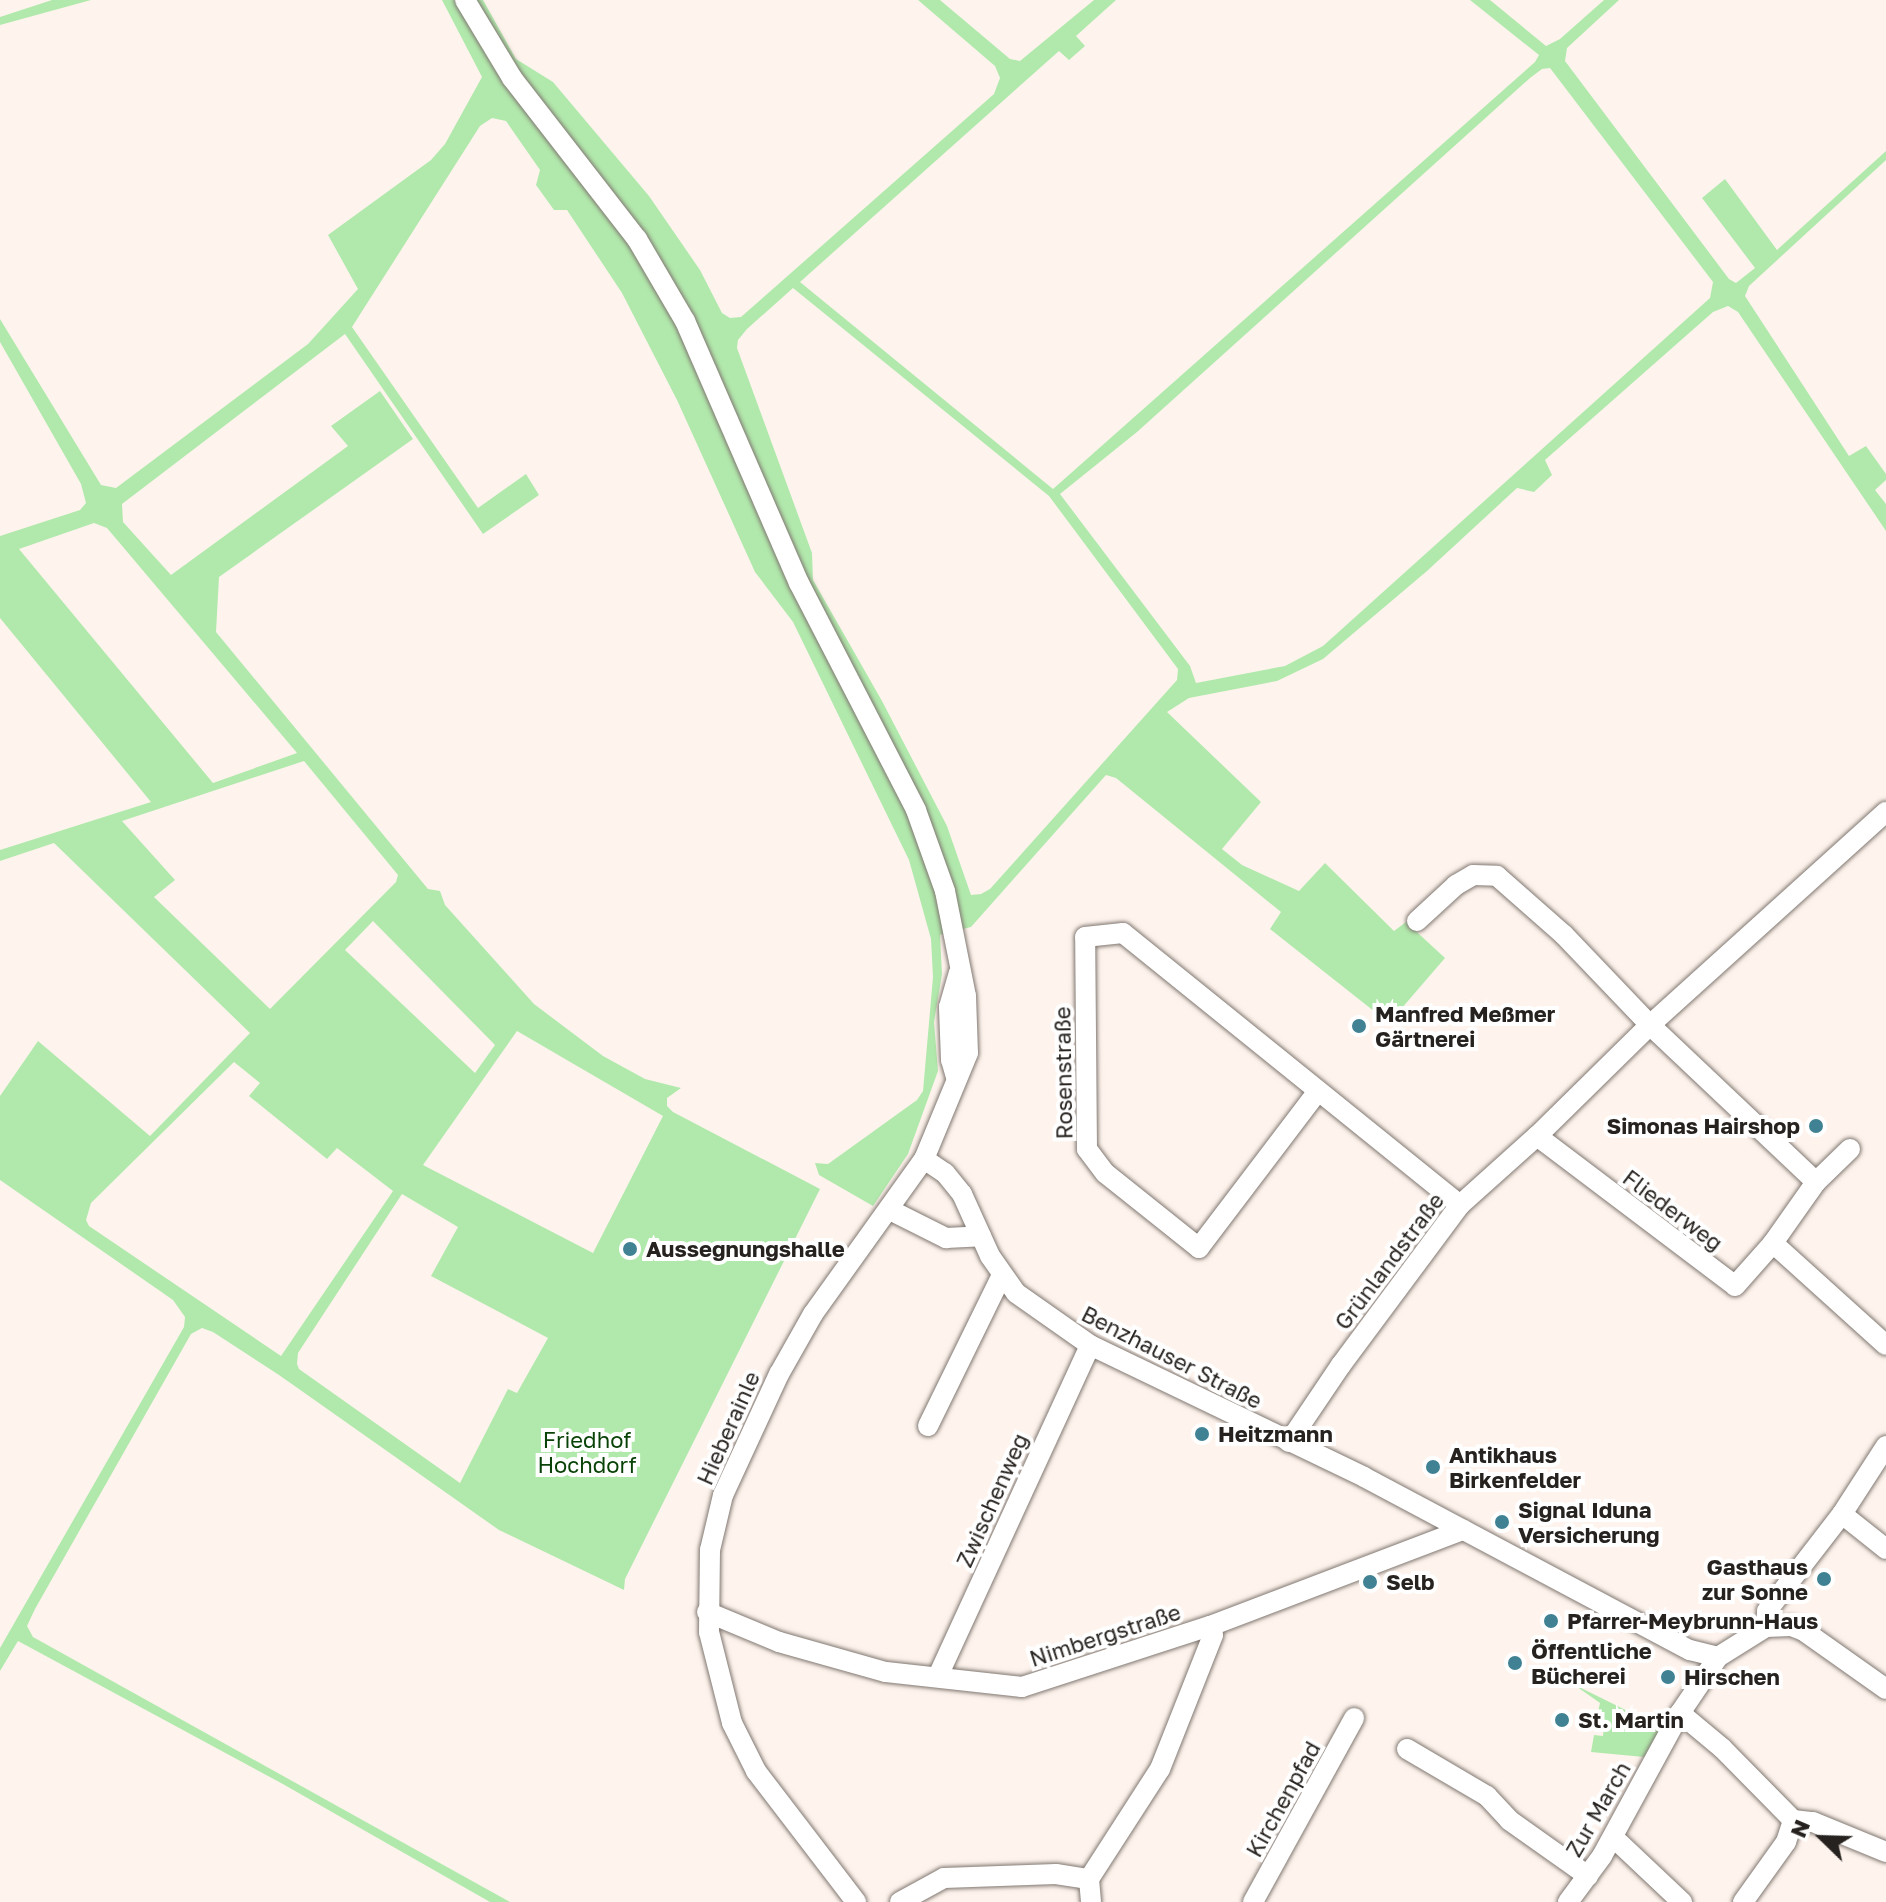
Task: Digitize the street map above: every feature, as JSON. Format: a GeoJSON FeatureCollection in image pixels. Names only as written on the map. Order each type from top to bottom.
{"type":"FeatureCollection","features":[{"type":"Feature","properties":{"kind":"street","name":"Hieberainle"},"geometry":{"type":"LineString","coordinates":[[465,0],[492,49],[637,239],[685,321],[799,583],[916,810],[945,891],[966,996],[968,1053],[924,1159],[813,1314],[746,1440],[723,1495],[710,1550],[707,1612],[714,1664],[732,1723],[756,1771],[856,1902]]}},
{"type":"Feature","properties":{"kind":"street","name":"Grünlandstraße"},"geometry":{"type":"LineString","coordinates":[[1289,1442],[1341,1365],[1460,1205],[1537,1136],[1650,1025],[1886,812]]}},
{"type":"Feature","properties":{"kind":"street"},"geometry":{"type":"LineString","coordinates":[[1417,921],[1456,885],[1473,875],[1497,876],[1564,935],[1650,1025],[1816,1182]]}},
{"type":"Feature","properties":{"kind":"street","name":"Rosenstraße"},"geometry":{"type":"LineString","coordinates":[[1318,1091],[1199,1248],[1105,1173],[1087,1149],[1085,937],[1123,933],[1460,1205]]}},
{"type":"Feature","properties":{"kind":"street","name":"Fliederweg"},"geometry":{"type":"LineString","coordinates":[[1537,1136],[1735,1286],[1773,1243],[1816,1182],[1850,1149]]}},
{"type":"Feature","properties":{"kind":"street","name":"Benzhauser Straße"},"geometry":{"type":"LineString","coordinates":[[924,1159],[945,1173],[962,1194],[1002,1275],[1035,1308],[1090,1345],[1463,1530],[1690,1650],[1718,1657]]}},
{"type":"Feature","properties":{"kind":"street"},"geometry":{"type":"LineString","coordinates":[[890,1210],[946,1238],[981,1236]]}},
{"type":"Feature","properties":{"kind":"street"},"geometry":{"type":"LineString","coordinates":[[1773,1243],[1886,1345]]}},
{"type":"Feature","properties":{"kind":"street"},"geometry":{"type":"LineString","coordinates":[[928,1426],[1002,1275]]}},
{"type":"Feature","properties":{"kind":"street","name":"Zwischenweg"},"geometry":{"type":"LineString","coordinates":[[938,1676],[1090,1345]]}},
{"type":"Feature","properties":{"kind":"street"},"geometry":{"type":"LineString","coordinates":[[1766,1627],[1767,1611],[1842,1514],[1886,1446]]}},
{"type":"Feature","properties":{"kind":"street"},"geometry":{"type":"LineString","coordinates":[[1842,1514],[1886,1549]]}},
{"type":"Feature","properties":{"kind":"street","name":"Nimbergstraße"},"geometry":{"type":"LineString","coordinates":[[707,1612],[779,1642],[886,1672],[1022,1687],[1210,1626],[1463,1530]]}},
{"type":"Feature","properties":{"kind":"street"},"geometry":{"type":"LineString","coordinates":[[1091,1902],[1089,1879],[1160,1769],[1213,1635],[1210,1626]]}},
{"type":"Feature","properties":{"kind":"street"},"geometry":{"type":"LineString","coordinates":[[1718,1657],[1766,1627],[1791,1626],[1804,1631],[1886,1689]]}},
{"type":"Feature","properties":{"kind":"street","name":"Zur March"},"geometry":{"type":"LineString","coordinates":[[1568,1902],[1613,1837],[1680,1713],[1718,1657]]}},
{"type":"Feature","properties":{"kind":"street"},"geometry":{"type":"LineString","coordinates":[[1680,1713],[1722,1748],[1793,1820],[1813,1822],[1886,1852]]}},
{"type":"Feature","properties":{"kind":"street","name":"Kirchenpfad"},"geometry":{"type":"LineString","coordinates":[[1253,1902],[1354,1718]]}},
{"type":"Feature","properties":{"kind":"street"},"geometry":{"type":"LineString","coordinates":[[1407,1749],[1487,1796],[1509,1820],[1588,1876]]}},
{"type":"Feature","properties":{"kind":"street"},"geometry":{"type":"LineString","coordinates":[[1743,1902],[1786,1842],[1793,1820]]}},
{"type":"Feature","properties":{"kind":"street"},"geometry":{"type":"LineString","coordinates":[[1613,1837],[1682,1902]]}},
{"type":"Feature","properties":{"kind":"street"},"geometry":{"type":"LineString","coordinates":[[900,1902],[944,1878],[1056,1874],[1089,1879]]}},
{"type":"Feature","properties":{"kind":"green space"},"geometry":{"type":"Polygon","coordinates":[[[52,0],[91,0],[0,25],[0,17],[52,0]]]}},
{"type":"Feature","properties":{"kind":"green space","name":"Friedhof Hochdorf"},"geometry":{"type":"Polygon","coordinates":[[[442,0],[483,0],[516,59],[553,82],[649,196],[700,270],[722,313],[730,318],[741,317],[994,94],[1000,78],[995,66],[918,0],[940,0],[1010,59],[1020,61],[1094,0],[1116,0],[1076,36],[1085,46],[1069,60],[1059,51],[800,282],[1053,489],[1535,62],[1539,55],[1470,0],[1490,0],[1546,46],[1560,39],[1604,0],[1619,0],[1567,48],[1565,61],[1729,279],[1736,283],[1755,268],[1702,198],[1725,179],[1777,250],[1886,151],[1886,160],[1749,286],[1745,296],[1849,456],[1866,446],[1886,474],[1886,480],[1875,490],[1886,504],[1886,531],[1738,312],[1728,306],[1713,312],[1545,460],[1552,475],[1534,492],[1517,488],[1427,571],[1323,659],[1277,681],[1189,698],[1167,712],[1261,802],[1222,849],[1242,865],[1299,891],[1325,863],[1394,931],[1406,922],[1445,958],[1389,1023],[1270,929],[1281,912],[1116,778],[1106,775],[971,927],[940,935],[942,974],[934,1022],[938,1071],[908,1154],[873,1206],[819,1175],[815,1163],[828,1164],[917,1100],[923,1091],[933,977],[931,939],[909,860],[793,622],[755,572],[677,400],[622,293],[567,210],[554,210],[536,185],[540,170],[506,121],[492,118],[480,126],[352,327],[478,508],[526,474],[539,495],[483,534],[345,334],[122,504],[123,522],[171,575],[348,446],[331,426],[380,391],[413,439],[219,577],[216,632],[428,889],[440,891],[445,905],[534,1004],[603,1056],[645,1079],[681,1088],[667,1098],[667,1106],[673,1112],[820,1189],[625,1579],[624,1590],[499,1530],[279,1375],[202,1328],[191,1334],[27,1626],[33,1637],[510,1902],[490,1902],[281,1783],[18,1641],[0,1671],[0,1648],[184,1327],[185,1317],[173,1300],[0,1180],[0,1096],[38,1041],[150,1136],[250,1033],[54,843],[0,861],[0,850],[151,802],[0,618],[0,536],[80,510],[86,503],[81,484],[0,342],[0,319],[101,485],[116,488],[308,344],[358,289],[328,235],[431,160],[445,144],[482,77],[442,0]],[[1550,68],[1542,69],[1137,432],[1060,494],[1190,666],[1196,683],[1285,666],[1323,646],[1710,298],[1713,282],[1550,68]],[[793,288],[738,340],[737,348],[812,553],[813,580],[882,701],[947,826],[971,895],[981,894],[990,889],[1177,680],[1178,669],[1049,496],[793,288]],[[94,523],[19,549],[213,783],[297,753],[107,528],[94,523]],[[304,761],[122,821],[175,880],[154,897],[270,1009],[396,882],[398,875],[304,761]],[[373,921],[345,950],[475,1073],[495,1045],[373,921]],[[517,1031],[423,1165],[593,1253],[663,1116],[517,1031]],[[234,1062],[91,1203],[86,1220],[89,1226],[281,1356],[393,1191],[337,1148],[327,1159],[249,1096],[260,1083],[234,1062]],[[402,1194],[298,1353],[299,1369],[460,1483],[508,1389],[517,1393],[548,1338],[431,1276],[458,1227],[402,1194]]]}},
{"type":"Feature","properties":{"kind":"green space"},"geometry":{"type":"Polygon","coordinates":[[[1573,1684],[1664,1729],[1644,1757],[1591,1752],[1594,1735],[1603,1736],[1604,1725],[1596,1721],[1600,1703],[1573,1684]]]}},
{"type":"Feature","properties":{"kind":"place","name":"Manfred Meßmer Gärtnerei"},"geometry":{"type":"Point","coordinates":[1359,1026]}},
{"type":"Feature","properties":{"kind":"place","name":"Simonas Hairshop"},"geometry":{"type":"Point","coordinates":[1816,1126]}},
{"type":"Feature","properties":{"kind":"place","name":"Aussegnungshalle"},"geometry":{"type":"Point","coordinates":[630,1249]}},
{"type":"Feature","properties":{"kind":"place","name":"Heitzmann"},"geometry":{"type":"Point","coordinates":[1202,1434]}},
{"type":"Feature","properties":{"kind":"place","name":"Antikhaus Birkenfelder"},"geometry":{"type":"Point","coordinates":[1433,1467]}},
{"type":"Feature","properties":{"kind":"place","name":"Signal Iduna Versicherung"},"geometry":{"type":"Point","coordinates":[1502,1522]}},
{"type":"Feature","properties":{"kind":"place","name":"Gasthaus zur Sonne"},"geometry":{"type":"Point","coordinates":[1824,1579]}},
{"type":"Feature","properties":{"kind":"place","name":"Selb"},"geometry":{"type":"Point","coordinates":[1370,1582]}},
{"type":"Feature","properties":{"kind":"place","name":"Pfarrer-Meybrunn-Haus"},"geometry":{"type":"Point","coordinates":[1551,1621]}},
{"type":"Feature","properties":{"kind":"place","name":"Öffentliche Bücherei"},"geometry":{"type":"Point","coordinates":[1515,1663]}},
{"type":"Feature","properties":{"kind":"place","name":"Hirschen"},"geometry":{"type":"Point","coordinates":[1668,1677]}},
{"type":"Feature","properties":{"kind":"place","name":"St. Martin"},"geometry":{"type":"Point","coordinates":[1562,1720]}}]}
